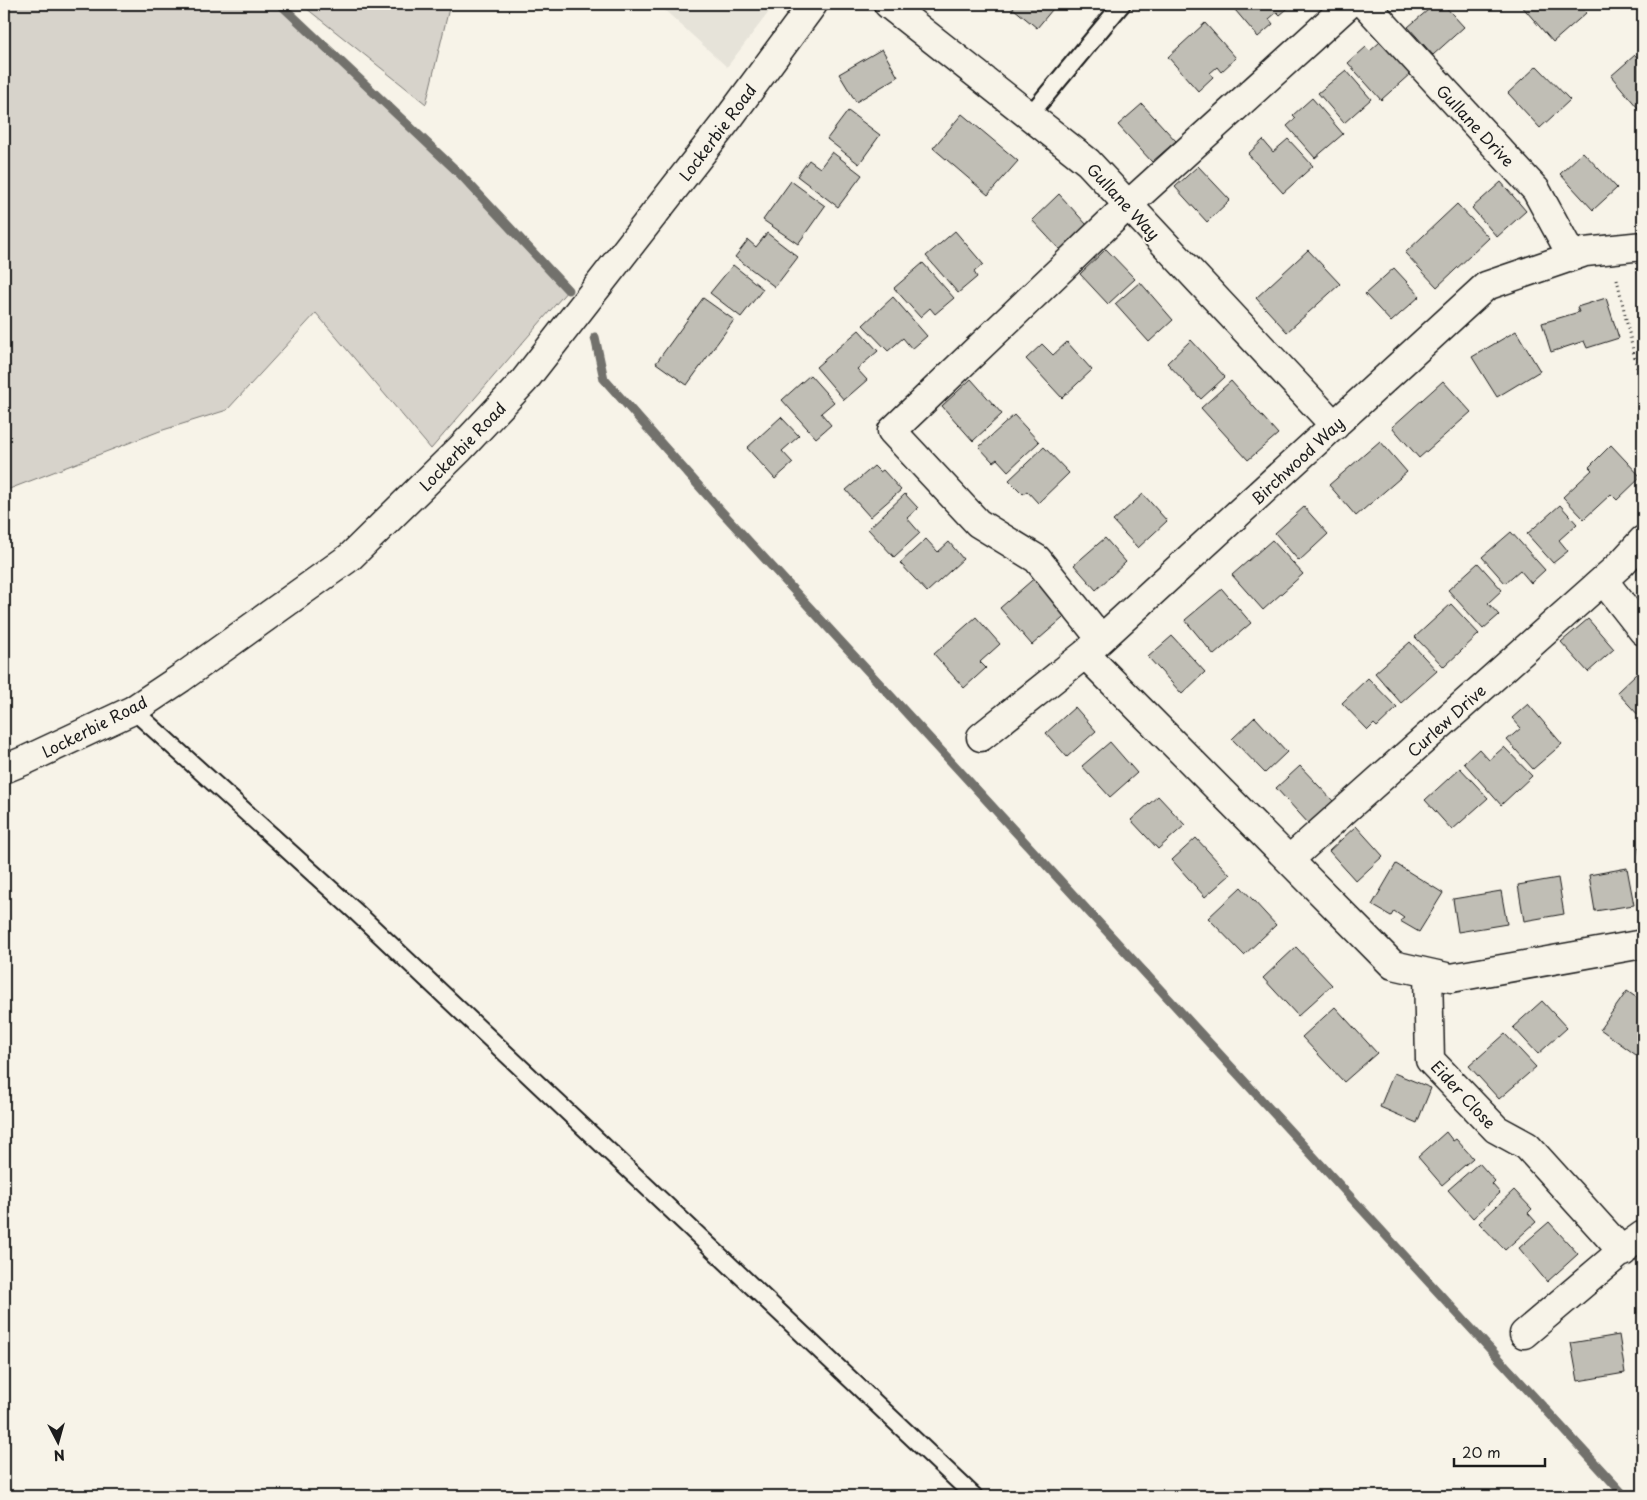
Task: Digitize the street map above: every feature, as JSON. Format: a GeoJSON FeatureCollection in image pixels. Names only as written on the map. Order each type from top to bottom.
{"type":"FeatureCollection","features":[{"type":"Feature","properties":{"kind":"street","name":"Lockerbie Road"},"geometry":{"type":"LineString","coordinates":[[4,768],[26,760],[133,710],[181,678],[350,557],[460,449],[524,381],[729,118],[813,4]]}},
{"type":"Feature","properties":{"kind":"street","name":"Gullane Way"},"geometry":{"type":"LineString","coordinates":[[888,4],[1088,162],[1334,426]]}},
{"type":"Feature","properties":{"kind":"street"},"geometry":{"type":"LineString","coordinates":[[1349,4],[1128,205],[892,431],[978,523],[1037,559],[1093,647],[1289,860],[1393,965],[1451,978],[1643,944]]}},
{"type":"Feature","properties":{"kind":"street","name":"Gullane Drive"},"geometry":{"type":"LineString","coordinates":[[1365,4],[1536,190],[1572,256]]}},
{"type":"Feature","properties":{"kind":"street","name":"Birchwood Way"},"geometry":{"type":"LineString","coordinates":[[981,737],[1093,647],[1486,286],[1585,252],[1643,246]]}},
{"type":"Feature","properties":{"kind":"street","name":"Curlew Drive"},"geometry":{"type":"LineString","coordinates":[[1289,860],[1621,564],[1643,540]]}},
{"type":"Feature","properties":{"kind":"street"},"geometry":{"type":"LineString","coordinates":[[1603,580],[1643,631]]}},
{"type":"Feature","properties":{"kind":"street","name":"Eider Close"},"geometry":{"type":"LineString","coordinates":[[1428,973],[1430,1060],[1496,1129],[1527,1146],[1633,1244]]}},
{"type":"Feature","properties":{"kind":"street"},"geometry":{"type":"LineString","coordinates":[[1524,1334],[1633,1244]]}},
{"type":"Feature","properties":{"kind":"lane"},"geometry":{"type":"LineString","coordinates":[[1029,116],[1122,4]]}},
{"type":"Feature","properties":{"kind":"lane"},"geometry":{"type":"LineString","coordinates":[[133,710],[356,912],[974,1496]]}},
{"type":"Feature","properties":{"kind":"path"},"geometry":{"type":"LineString","coordinates":[[1610,249],[1643,395]]}},
{"type":"Feature","properties":{"kind":"shaded area"},"geometry":{"type":"Polygon","coordinates":[[[4,4],[280,4],[460,174],[568,290],[431,449],[316,313],[227,410],[160,431],[4,491],[4,4]]]}},
{"type":"Feature","properties":{"kind":"shaded area"},"geometry":{"type":"Polygon","coordinates":[[[301,4],[450,4],[426,104],[301,4]]]}},
{"type":"Feature","properties":{"kind":"shaded area"},"geometry":{"type":"Polygon","coordinates":[[[658,4],[775,4],[727,67],[658,4]]]}},
{"type":"Feature","properties":{"kind":"building"},"geometry":{"type":"Polygon","coordinates":[[[1008,4],[1057,4],[1037,28],[1008,4]]]}},
{"type":"Feature","properties":{"kind":"building"},"geometry":{"type":"Polygon","coordinates":[[[1230,4],[1293,4],[1280,15],[1277,12],[1269,19],[1273,24],[1258,37],[1230,4]]]}},
{"type":"Feature","properties":{"kind":"building"},"geometry":{"type":"Polygon","coordinates":[[[1435,4],[1443,4],[1464,27],[1433,55],[1408,27],[1435,4]]]}},
{"type":"Feature","properties":{"kind":"building"},"geometry":{"type":"Polygon","coordinates":[[[1520,4],[1578,4],[1586,13],[1553,42],[1520,4]]]}},
{"type":"Feature","properties":{"kind":"building"},"geometry":{"type":"Polygon","coordinates":[[[1205,23],[1236,58],[1221,72],[1217,67],[1210,73],[1213,77],[1198,91],[1168,57],[1205,23]]]}},
{"type":"Feature","properties":{"kind":"building"},"geometry":{"type":"Polygon","coordinates":[[[1380,42],[1410,74],[1381,100],[1348,63],[1366,47],[1370,51],[1380,42]]]}},
{"type":"Feature","properties":{"kind":"building"},"geometry":{"type":"Polygon","coordinates":[[[882,49],[898,77],[856,102],[839,74],[882,49]]]}},
{"type":"Feature","properties":{"kind":"building"},"geometry":{"type":"Polygon","coordinates":[[[1635,55],[1643,64],[1643,114],[1611,76],[1635,55]]]}},
{"type":"Feature","properties":{"kind":"building"},"geometry":{"type":"Polygon","coordinates":[[[1537,66],[1570,100],[1540,128],[1508,93],[1537,66]]]}},
{"type":"Feature","properties":{"kind":"building"},"geometry":{"type":"Polygon","coordinates":[[[1346,70],[1371,99],[1344,123],[1318,93],[1346,70]]]}},
{"type":"Feature","properties":{"kind":"building"},"geometry":{"type":"Polygon","coordinates":[[[1312,98],[1343,134],[1315,158],[1287,126],[1296,118],[1293,115],[1312,98]]]}},
{"type":"Feature","properties":{"kind":"building"},"geometry":{"type":"Polygon","coordinates":[[[1142,104],[1176,141],[1152,162],[1118,125],[1142,104]]]}},
{"type":"Feature","properties":{"kind":"building"},"geometry":{"type":"Polygon","coordinates":[[[848,111],[880,135],[859,164],[827,139],[848,111]]]}},
{"type":"Feature","properties":{"kind":"building"},"geometry":{"type":"Polygon","coordinates":[[[962,114],[1018,161],[988,195],[933,148],[962,114]]]}},
{"type":"Feature","properties":{"kind":"building"},"geometry":{"type":"Polygon","coordinates":[[[1288,139],[1313,166],[1283,193],[1248,154],[1263,140],[1273,152],[1288,139]]]}},
{"type":"Feature","properties":{"kind":"building"},"geometry":{"type":"Polygon","coordinates":[[[832,152],[862,175],[838,207],[797,176],[809,160],[820,168],[832,152]]]}},
{"type":"Feature","properties":{"kind":"building"},"geometry":{"type":"Polygon","coordinates":[[[1583,152],[1617,188],[1593,210],[1560,174],[1583,152]]]}},
{"type":"Feature","properties":{"kind":"building"},"geometry":{"type":"Polygon","coordinates":[[[1198,166],[1230,200],[1207,222],[1175,187],[1198,166]]]}},
{"type":"Feature","properties":{"kind":"building"},"geometry":{"type":"Polygon","coordinates":[[[791,181],[825,206],[798,244],[763,220],[791,181]]]}},
{"type":"Feature","properties":{"kind":"building"},"geometry":{"type":"Polygon","coordinates":[[[1501,182],[1526,211],[1497,237],[1472,208],[1501,182]]]}},
{"type":"Feature","properties":{"kind":"building"},"geometry":{"type":"Polygon","coordinates":[[[1059,194],[1087,225],[1060,250],[1032,220],[1059,194]]]}},
{"type":"Feature","properties":{"kind":"building"},"geometry":{"type":"Polygon","coordinates":[[[1457,204],[1489,238],[1437,287],[1405,253],[1457,204]]]}},
{"type":"Feature","properties":{"kind":"building"},"geometry":{"type":"Polygon","coordinates":[[[955,231],[983,264],[974,272],[977,277],[958,293],[926,256],[955,231]]]}},
{"type":"Feature","properties":{"kind":"building"},"geometry":{"type":"Polygon","coordinates":[[[767,233],[798,257],[775,287],[735,257],[748,240],[756,247],[767,233]]]}},
{"type":"Feature","properties":{"kind":"building"},"geometry":{"type":"Polygon","coordinates":[[[1106,249],[1135,279],[1108,304],[1080,274],[1106,249]]]}},
{"type":"Feature","properties":{"kind":"building"},"geometry":{"type":"Polygon","coordinates":[[[1308,250],[1340,284],[1287,332],[1256,298],[1308,250]]]}},
{"type":"Feature","properties":{"kind":"building"},"geometry":{"type":"Polygon","coordinates":[[[923,263],[954,298],[935,314],[930,308],[920,317],[894,288],[923,263]]]}},
{"type":"Feature","properties":{"kind":"building"},"geometry":{"type":"Polygon","coordinates":[[[733,265],[763,289],[741,317],[710,293],[733,265]]]}},
{"type":"Feature","properties":{"kind":"building"},"geometry":{"type":"Polygon","coordinates":[[[1394,268],[1420,296],[1391,322],[1365,294],[1394,268]]]}},
{"type":"Feature","properties":{"kind":"building"},"geometry":{"type":"Polygon","coordinates":[[[1140,282],[1173,320],[1149,342],[1115,304],[1140,282]]]}},
{"type":"Feature","properties":{"kind":"building"},"geometry":{"type":"Polygon","coordinates":[[[893,297],[927,336],[912,349],[903,338],[888,351],[863,325],[893,297]]]}},
{"type":"Feature","properties":{"kind":"building"},"geometry":{"type":"Polygon","coordinates":[[[703,298],[734,320],[687,385],[656,363],[703,298]]]}},
{"type":"Feature","properties":{"kind":"building"},"geometry":{"type":"Polygon","coordinates":[[[1606,298],[1619,338],[1587,348],[1584,341],[1551,352],[1542,323],[1579,312],[1577,307],[1606,298]]]}},
{"type":"Feature","properties":{"kind":"building"},"geometry":{"type":"Polygon","coordinates":[[[859,330],[878,351],[857,369],[867,380],[844,400],[816,367],[859,330]]]}},
{"type":"Feature","properties":{"kind":"building"},"geometry":{"type":"Polygon","coordinates":[[[1516,331],[1540,371],[1497,397],[1472,357],[1516,331]]]}},
{"type":"Feature","properties":{"kind":"building"},"geometry":{"type":"Polygon","coordinates":[[[1191,340],[1225,377],[1201,399],[1167,363],[1191,340]]]}},
{"type":"Feature","properties":{"kind":"building"},"geometry":{"type":"Polygon","coordinates":[[[1067,342],[1092,370],[1062,398],[1026,359],[1042,344],[1053,355],[1067,342]]]}},
{"type":"Feature","properties":{"kind":"building"},"geometry":{"type":"Polygon","coordinates":[[[810,375],[834,402],[821,413],[831,425],[816,438],[782,400],[810,375]]]}},
{"type":"Feature","properties":{"kind":"building"},"geometry":{"type":"Polygon","coordinates":[[[971,379],[1002,414],[973,441],[942,406],[971,379]]]}},
{"type":"Feature","properties":{"kind":"building"},"geometry":{"type":"Polygon","coordinates":[[[1231,381],[1278,434],[1248,460],[1201,408],[1231,381]]]}},
{"type":"Feature","properties":{"kind":"building"},"geometry":{"type":"Polygon","coordinates":[[[1443,381],[1471,412],[1419,458],[1392,427],[1443,381]]]}},
{"type":"Feature","properties":{"kind":"building"},"geometry":{"type":"Polygon","coordinates":[[[1014,415],[1039,442],[1008,471],[997,459],[993,462],[979,447],[1014,415]]]}},
{"type":"Feature","properties":{"kind":"building"},"geometry":{"type":"Polygon","coordinates":[[[781,417],[799,436],[782,451],[793,463],[775,479],[747,448],[781,417]]]}},
{"type":"Feature","properties":{"kind":"building"},"geometry":{"type":"Polygon","coordinates":[[[1380,441],[1407,472],[1356,516],[1329,485],[1380,441]]]}},
{"type":"Feature","properties":{"kind":"building"},"geometry":{"type":"Polygon","coordinates":[[[1611,445],[1641,477],[1617,500],[1611,494],[1584,519],[1563,497],[1592,470],[1589,467],[1611,445]]]}},
{"type":"Feature","properties":{"kind":"building"},"geometry":{"type":"Polygon","coordinates":[[[1044,447],[1069,473],[1038,503],[1027,491],[1023,494],[1009,480],[1044,447]]]}},
{"type":"Feature","properties":{"kind":"building"},"geometry":{"type":"Polygon","coordinates":[[[874,466],[880,472],[883,470],[901,490],[870,517],[846,490],[874,466]]]}},
{"type":"Feature","properties":{"kind":"building"},"geometry":{"type":"Polygon","coordinates":[[[905,494],[918,508],[907,518],[920,533],[894,557],[868,529],[905,494]]]}},
{"type":"Feature","properties":{"kind":"building"},"geometry":{"type":"Polygon","coordinates":[[[1143,494],[1167,521],[1138,548],[1113,521],[1143,494]]]}},
{"type":"Feature","properties":{"kind":"building"},"geometry":{"type":"Polygon","coordinates":[[[1560,505],[1577,524],[1559,540],[1568,551],[1553,563],[1527,534],[1560,505]]]}},
{"type":"Feature","properties":{"kind":"building"},"geometry":{"type":"Polygon","coordinates":[[[1304,507],[1328,534],[1299,561],[1275,533],[1304,507]]]}},
{"type":"Feature","properties":{"kind":"building"},"geometry":{"type":"Polygon","coordinates":[[[1511,532],[1545,570],[1531,583],[1520,570],[1505,583],[1482,557],[1511,532]]]}},
{"type":"Feature","properties":{"kind":"building"},"geometry":{"type":"Polygon","coordinates":[[[1105,538],[1126,562],[1096,590],[1074,565],[1105,538]]]}},
{"type":"Feature","properties":{"kind":"building"},"geometry":{"type":"Polygon","coordinates":[[[926,539],[938,552],[949,542],[963,559],[927,592],[900,563],[926,539]]]}},
{"type":"Feature","properties":{"kind":"building"},"geometry":{"type":"Polygon","coordinates":[[[1272,540],[1303,574],[1263,610],[1232,575],[1272,540]]]}},
{"type":"Feature","properties":{"kind":"building"},"geometry":{"type":"Polygon","coordinates":[[[1478,563],[1502,590],[1488,603],[1499,615],[1483,629],[1448,590],[1478,563]]]}},
{"type":"Feature","properties":{"kind":"building"},"geometry":{"type":"Polygon","coordinates":[[[1038,575],[1070,612],[1032,645],[1000,608],[1038,575]]]}},
{"type":"Feature","properties":{"kind":"building"},"geometry":{"type":"Polygon","coordinates":[[[1222,589],[1251,623],[1214,655],[1185,620],[1222,589]]]}},
{"type":"Feature","properties":{"kind":"building"},"geometry":{"type":"Polygon","coordinates":[[[1451,604],[1479,634],[1444,667],[1415,637],[1451,604]]]}},
{"type":"Feature","properties":{"kind":"building"},"geometry":{"type":"Polygon","coordinates":[[[976,617],[1000,644],[980,662],[986,668],[964,688],[934,654],[976,617]]]}},
{"type":"Feature","properties":{"kind":"building"},"geometry":{"type":"Polygon","coordinates":[[[1588,619],[1614,649],[1588,672],[1561,642],[1588,619]]]}},
{"type":"Feature","properties":{"kind":"building"},"geometry":{"type":"Polygon","coordinates":[[[1172,636],[1205,672],[1182,694],[1148,657],[1172,636]]]}},
{"type":"Feature","properties":{"kind":"building"},"geometry":{"type":"Polygon","coordinates":[[[1410,642],[1437,671],[1401,703],[1375,673],[1410,642]]]}},
{"type":"Feature","properties":{"kind":"building"},"geometry":{"type":"Polygon","coordinates":[[[1637,673],[1643,679],[1643,729],[1637,722],[1641,718],[1617,692],[1637,673]]]}},
{"type":"Feature","properties":{"kind":"building"},"geometry":{"type":"Polygon","coordinates":[[[1368,678],[1397,708],[1377,727],[1374,724],[1368,730],[1342,703],[1368,678]]]}},
{"type":"Feature","properties":{"kind":"building"},"geometry":{"type":"Polygon","coordinates":[[[1528,704],[1562,744],[1533,769],[1507,740],[1521,728],[1512,718],[1528,704]]]}},
{"type":"Feature","properties":{"kind":"building"},"geometry":{"type":"Polygon","coordinates":[[[1075,707],[1096,731],[1067,757],[1046,733],[1075,707]]]}},
{"type":"Feature","properties":{"kind":"building"},"geometry":{"type":"Polygon","coordinates":[[[1255,717],[1287,752],[1265,773],[1232,739],[1255,717]]]}},
{"type":"Feature","properties":{"kind":"building"},"geometry":{"type":"Polygon","coordinates":[[[1110,742],[1137,773],[1110,797],[1082,766],[1110,742]]]}},
{"type":"Feature","properties":{"kind":"building"},"geometry":{"type":"Polygon","coordinates":[[[1504,747],[1532,776],[1501,805],[1464,763],[1479,749],[1489,760],[1504,747]]]}},
{"type":"Feature","properties":{"kind":"building"},"geometry":{"type":"Polygon","coordinates":[[[1300,766],[1334,802],[1309,824],[1276,788],[1300,766]]]}},
{"type":"Feature","properties":{"kind":"building"},"geometry":{"type":"Polygon","coordinates":[[[1460,768],[1488,798],[1452,830],[1425,800],[1460,768]]]}},
{"type":"Feature","properties":{"kind":"building"},"geometry":{"type":"Polygon","coordinates":[[[1158,796],[1185,825],[1158,849],[1131,820],[1158,796]]]}},
{"type":"Feature","properties":{"kind":"building"},"geometry":{"type":"Polygon","coordinates":[[[1356,826],[1383,856],[1356,881],[1329,851],[1356,826]]]}},
{"type":"Feature","properties":{"kind":"building"},"geometry":{"type":"Polygon","coordinates":[[[1196,838],[1230,875],[1205,897],[1172,860],[1196,838]]]}},
{"type":"Feature","properties":{"kind":"building"},"geometry":{"type":"Polygon","coordinates":[[[1643,846],[1643,871],[1639,847],[1643,846]]]}},
{"type":"Feature","properties":{"kind":"building"},"geometry":{"type":"Polygon","coordinates":[[[1396,864],[1443,893],[1419,932],[1400,921],[1404,918],[1394,911],[1391,916],[1372,905],[1396,864]]]}},
{"type":"Feature","properties":{"kind":"building"},"geometry":{"type":"Polygon","coordinates":[[[1627,868],[1634,905],[1595,911],[1589,875],[1627,868]]]}},
{"type":"Feature","properties":{"kind":"building"},"geometry":{"type":"Polygon","coordinates":[[[1558,878],[1564,914],[1524,921],[1518,885],[1558,878]]]}},
{"type":"Feature","properties":{"kind":"building"},"geometry":{"type":"Polygon","coordinates":[[[1241,887],[1276,925],[1244,955],[1208,918],[1241,887]]]}},
{"type":"Feature","properties":{"kind":"building"},"geometry":{"type":"Polygon","coordinates":[[[1501,891],[1507,924],[1458,932],[1453,899],[1501,891]]]}},
{"type":"Feature","properties":{"kind":"building"},"geometry":{"type":"Polygon","coordinates":[[[1296,947],[1332,985],[1298,1016],[1263,978],[1296,947]]]}},
{"type":"Feature","properties":{"kind":"building"},"geometry":{"type":"Polygon","coordinates":[[[1627,991],[1643,1002],[1643,1060],[1600,1029],[1627,991]]]}},
{"type":"Feature","properties":{"kind":"building"},"geometry":{"type":"Polygon","coordinates":[[[1542,1001],[1567,1028],[1538,1054],[1513,1027],[1542,1001]]]}},
{"type":"Feature","properties":{"kind":"building"},"geometry":{"type":"Polygon","coordinates":[[[1335,1007],[1377,1053],[1344,1082],[1302,1037],[1335,1007]]]}},
{"type":"Feature","properties":{"kind":"building"},"geometry":{"type":"Polygon","coordinates":[[[1505,1034],[1536,1067],[1499,1099],[1469,1066],[1505,1034]]]}},
{"type":"Feature","properties":{"kind":"building"},"geometry":{"type":"Polygon","coordinates":[[[1394,1073],[1431,1088],[1417,1123],[1380,1107],[1394,1073]]]}},
{"type":"Feature","properties":{"kind":"building"},"geometry":{"type":"Polygon","coordinates":[[[1446,1132],[1453,1141],[1456,1139],[1473,1158],[1442,1185],[1418,1157],[1446,1132]]]}},
{"type":"Feature","properties":{"kind":"building"},"geometry":{"type":"Polygon","coordinates":[[[1479,1163],[1495,1181],[1492,1184],[1500,1193],[1473,1218],[1448,1190],[1479,1163]]]}},
{"type":"Feature","properties":{"kind":"building"},"geometry":{"type":"Polygon","coordinates":[[[1514,1190],[1532,1209],[1528,1213],[1536,1222],[1505,1250],[1479,1223],[1514,1190]]]}},
{"type":"Feature","properties":{"kind":"building"},"geometry":{"type":"Polygon","coordinates":[[[1549,1222],[1578,1254],[1547,1282],[1519,1248],[1549,1222]]]}},
{"type":"Feature","properties":{"kind":"building"},"geometry":{"type":"Polygon","coordinates":[[[1619,1335],[1625,1373],[1578,1381],[1571,1343],[1619,1335]]]}},
{"type":"Feature","properties":{"kind":"waterway"},"geometry":{"type":"LineString","coordinates":[[280,4],[460,174],[568,290]]}},
{"type":"Feature","properties":{"kind":"waterway"},"geometry":{"type":"LineString","coordinates":[[595,337],[604,379],[722,512],[1625,1496]]}}]}
